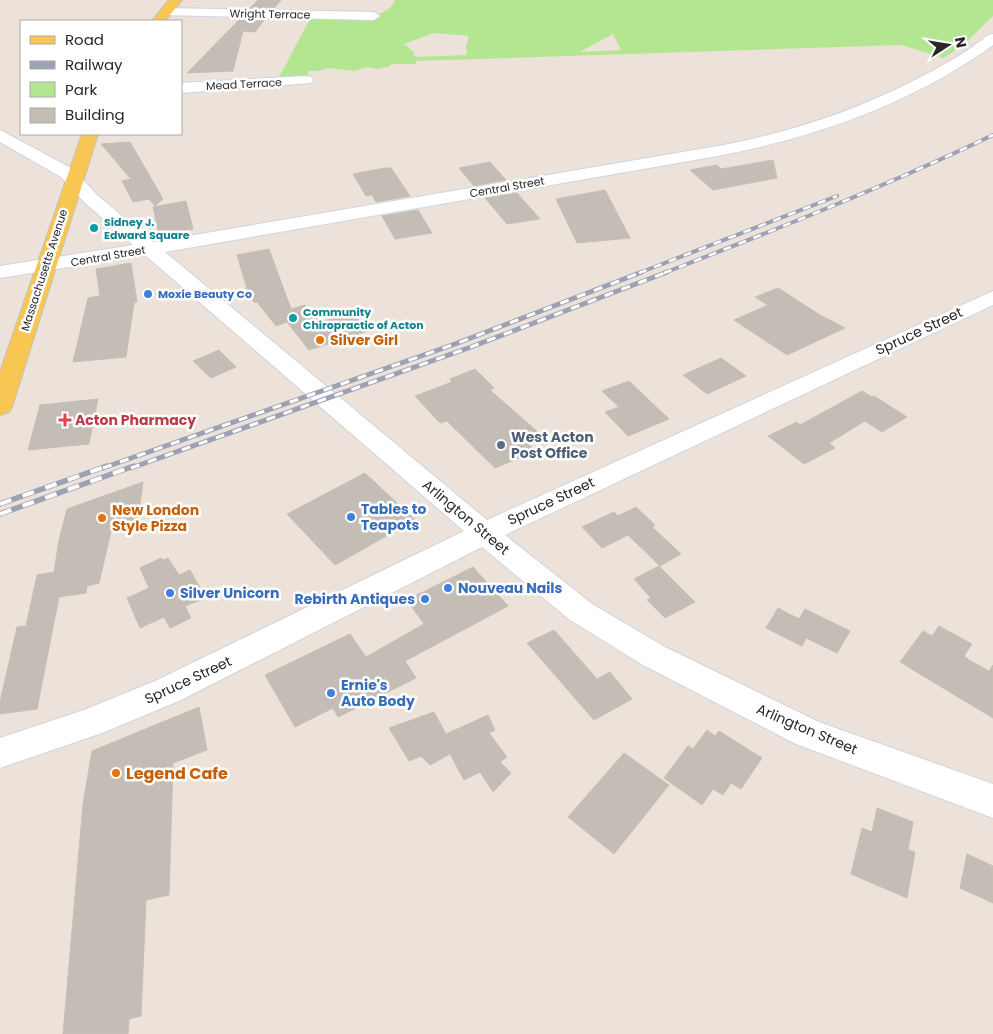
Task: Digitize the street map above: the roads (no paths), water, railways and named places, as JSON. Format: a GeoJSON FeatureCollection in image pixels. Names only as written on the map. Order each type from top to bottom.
{"type":"FeatureCollection","features":[{"type":"Feature","properties":{"kind":"main road"},"geometry":{"type":"LineString","coordinates":[[162,16],[176,0]]}},
{"type":"Feature","properties":{"kind":"main road","name":"Massachusetts Avenue"},"geometry":{"type":"LineString","coordinates":[[0,407],[73,180],[90,135]]}},
{"type":"Feature","properties":{"kind":"street","name":"Wright Terrace"},"geometry":{"type":"LineString","coordinates":[[162,16],[374,16]]}},
{"type":"Feature","properties":{"kind":"street","name":"Central Street"},"geometry":{"type":"LineString","coordinates":[[0,272],[152,248],[718,151],[788,137],[834,123],[885,102],[974,53],[993,38]]}},
{"type":"Feature","properties":{"kind":"street","name":"Mead Terrace"},"geometry":{"type":"LineString","coordinates":[[182,88],[306,80]]}},
{"type":"Feature","properties":{"kind":"street","name":"Arlington Street"},"geometry":{"type":"LineString","coordinates":[[0,135],[59,168],[87,195],[152,248],[484,533],[581,612],[654,656],[808,732],[993,801]]}},
{"type":"Feature","properties":{"kind":"street","name":"Spruce Street"},"geometry":{"type":"LineString","coordinates":[[0,753],[90,723],[167,691],[484,533],[993,297]]}},
{"type":"Feature","properties":{"kind":"railway"},"geometry":{"type":"LineString","coordinates":[[664,273],[830,207],[993,135]]}},
{"type":"Feature","properties":{"kind":"railway"},"geometry":{"type":"LineString","coordinates":[[639,273],[837,196]]}},
{"type":"Feature","properties":{"kind":"railway"},"geometry":{"type":"LineString","coordinates":[[103,468],[455,344],[642,272]]}},
{"type":"Feature","properties":{"kind":"railway"},"geometry":{"type":"LineString","coordinates":[[131,468],[471,347],[667,272]]}},
{"type":"Feature","properties":{"kind":"railway"},"geometry":{"type":"LineString","coordinates":[[0,504],[107,466]]}},
{"type":"Feature","properties":{"kind":"railway"},"geometry":{"type":"LineString","coordinates":[[0,514],[134,466]]}},
{"type":"Feature","properties":{"kind":"place","name":"Sidney J. Edward Square"},"geometry":{"type":"Point","coordinates":[94,228]}},
{"type":"Feature","properties":{"kind":"place","name":"Moxie Beauty Co"},"geometry":{"type":"Point","coordinates":[148,294]}},
{"type":"Feature","properties":{"kind":"place","name":"Community Chiropractic of Acton"},"geometry":{"type":"Point","coordinates":[293,318]}},
{"type":"Feature","properties":{"kind":"place","name":"Silver Girl"},"geometry":{"type":"Point","coordinates":[320,340]}},
{"type":"Feature","properties":{"kind":"place","name":"Acton Pharmacy"},"geometry":{"type":"Point","coordinates":[65,420]}},
{"type":"Feature","properties":{"kind":"place","name":"West Acton Post Office"},"geometry":{"type":"Point","coordinates":[501,445]}},
{"type":"Feature","properties":{"kind":"place","name":"Tables to Teapots"},"geometry":{"type":"Point","coordinates":[351,517]}},
{"type":"Feature","properties":{"kind":"place","name":"New London Style Pizza"},"geometry":{"type":"Point","coordinates":[102,518]}},
{"type":"Feature","properties":{"kind":"place","name":"Nouveau Nails"},"geometry":{"type":"Point","coordinates":[448,588]}},
{"type":"Feature","properties":{"kind":"place","name":"Silver Unicorn"},"geometry":{"type":"Point","coordinates":[170,593]}},
{"type":"Feature","properties":{"kind":"place","name":"Rebirth Antiques"},"geometry":{"type":"Point","coordinates":[425,599]}},
{"type":"Feature","properties":{"kind":"place","name":"Ernie's Auto Body"},"geometry":{"type":"Point","coordinates":[331,693]}},
{"type":"Feature","properties":{"kind":"place","name":"Legend Cafe"},"geometry":{"type":"Point","coordinates":[116,773]}}]}
